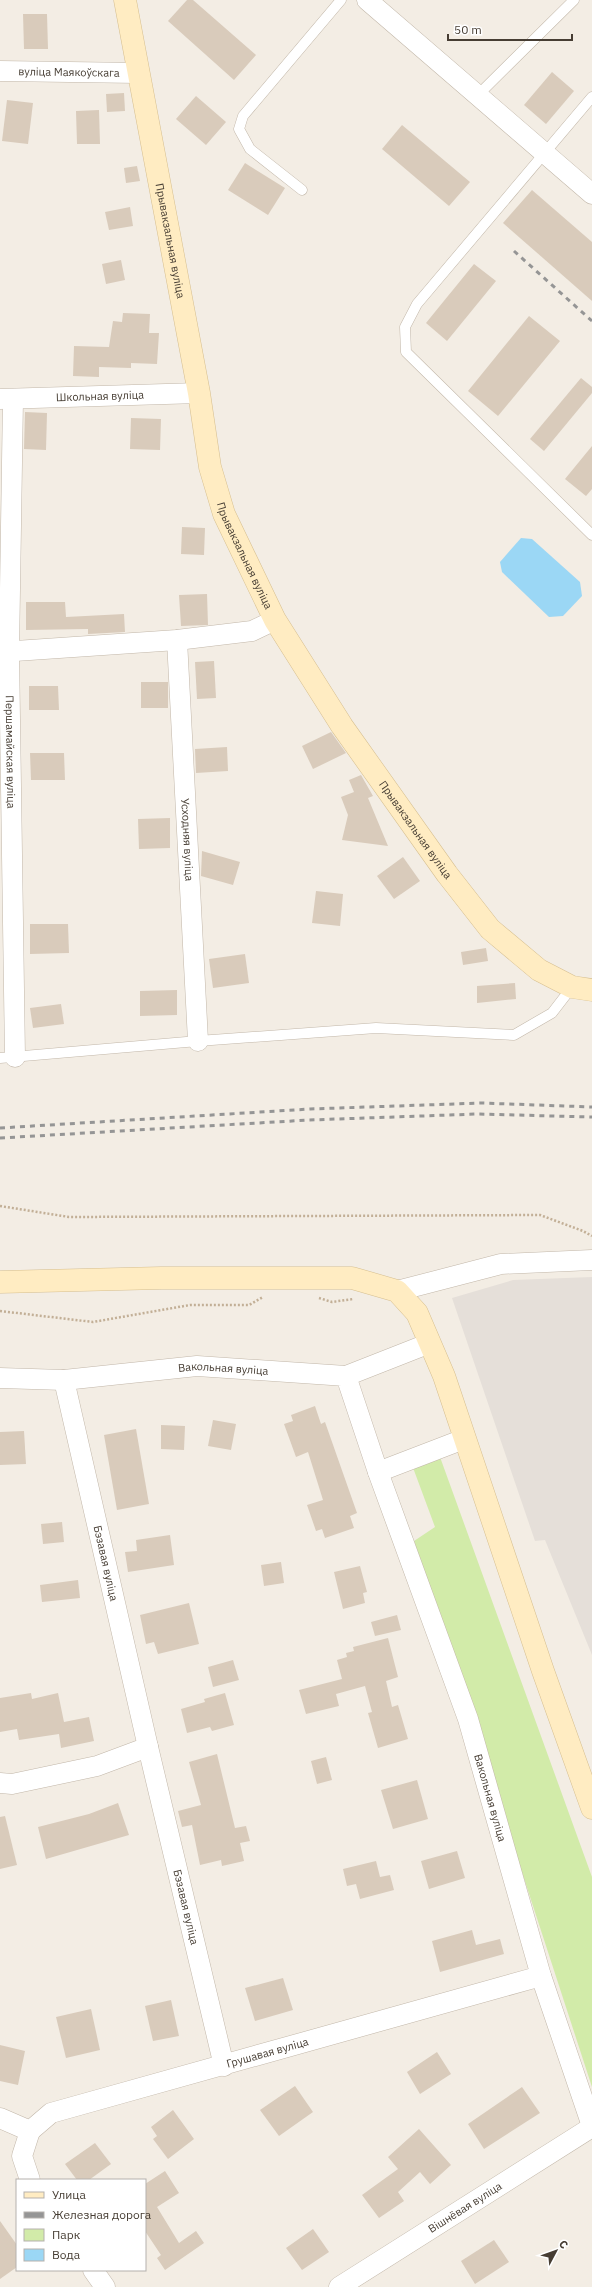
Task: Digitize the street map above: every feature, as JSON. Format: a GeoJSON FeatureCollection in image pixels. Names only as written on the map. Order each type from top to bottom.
{"type":"FeatureCollection","features":[{"type":"Feature","properties":{"kind":"street","name":"Прывакзальная вуліца"},"geometry":{"type":"LineString","coordinates":[[125,0],[199,393],[210,467],[224,514],[275,620],[342,726],[447,874],[490,929],[539,970],[582,988]]}},
{"type":"Feature","properties":{"kind":"street"},"geometry":{"type":"LineString","coordinates":[[367,0],[592,194]]}},
{"type":"Feature","properties":{"kind":"street","name":"вуліца Маякоўскага"},"geometry":{"type":"LineString","coordinates":[[0,70],[138,73]]}},
{"type":"Feature","properties":{"kind":"street","name":"Школьная вуліца"},"geometry":{"type":"LineString","coordinates":[[7,399],[199,393]]}},
{"type":"Feature","properties":{"kind":"street","name":"Першамайская вуліца"},"geometry":{"type":"LineString","coordinates":[[7,399],[5,652],[7,1057]]}},
{"type":"Feature","properties":{"kind":"street"},"geometry":{"type":"LineString","coordinates":[[5,652],[177,640],[252,631],[275,620]]}},
{"type":"Feature","properties":{"kind":"street","name":"Усходняя вуліца"},"geometry":{"type":"LineString","coordinates":[[177,640],[198,1041]]}},
{"type":"Feature","properties":{"kind":"street"},"geometry":{"type":"LineString","coordinates":[[0,1282],[161,1278],[352,1278],[397,1291],[501,1264],[592,1260]]}},
{"type":"Feature","properties":{"kind":"street"},"geometry":{"type":"LineString","coordinates":[[397,1291],[417,1313],[444,1376],[543,1671],[592,1808]]}},
{"type":"Feature","properties":{"kind":"street"},"geometry":{"type":"LineString","coordinates":[[346,1376],[430,1343]]}},
{"type":"Feature","properties":{"kind":"street","name":"Вакольная вуліца"},"geometry":{"type":"LineString","coordinates":[[0,1378],[64,1380],[197,1366],[346,1376],[378,1472],[468,1719],[541,1976],[592,2127]]}},
{"type":"Feature","properties":{"kind":"street","name":"Бэзавая вуліца"},"geometry":{"type":"LineString","coordinates":[[64,1380],[148,1747],[224,2066]]}},
{"type":"Feature","properties":{"kind":"street"},"geometry":{"type":"LineString","coordinates":[[378,1472],[464,1439]]}},
{"type":"Feature","properties":{"kind":"street"},"geometry":{"type":"LineString","coordinates":[[0,1783],[12,1784],[97,1766],[148,1747]]}},
{"type":"Feature","properties":{"kind":"street","name":"Грушавая вуліца"},"geometry":{"type":"LineString","coordinates":[[30,2131],[51,2113],[224,2066],[541,1976]]}},
{"type":"Feature","properties":{"kind":"street"},"geometry":{"type":"LineString","coordinates":[[0,2118],[30,2131],[22,2156],[30,2179]]}},
{"type":"Feature","properties":{"kind":"street","name":"Вішнёвая вуліца"},"geometry":{"type":"LineString","coordinates":[[339,2287],[592,2127]]}},
{"type":"Feature","properties":{"kind":"street"},"geometry":{"type":"LineString","coordinates":[[94,2271],[105,2287]]}},
{"type":"Feature","properties":{"kind":"lane"},"geometry":{"type":"LineString","coordinates":[[302,190],[250,149],[239,129],[243,116],[341,0]]}},
{"type":"Feature","properties":{"kind":"lane"},"geometry":{"type":"LineString","coordinates":[[478,95],[574,0]]}},
{"type":"Feature","properties":{"kind":"lane"},"geometry":{"type":"LineString","coordinates":[[592,97],[417,304],[405,327],[406,352],[592,535]]}},
{"type":"Feature","properties":{"kind":"lane"},"geometry":{"type":"LineString","coordinates":[[7,1057],[376,1028],[514,1035],[552,1013],[582,988]]}},
{"type":"Feature","properties":{"kind":"path"},"geometry":{"type":"LineString","coordinates":[[0,1206],[69,1218],[540,1215],[583,1231],[592,1236]]}},
{"type":"Feature","properties":{"kind":"path"},"geometry":{"type":"LineString","coordinates":[[0,1311],[93,1322],[190,1305],[249,1305],[268,1295]]}},
{"type":"Feature","properties":{"kind":"path"},"geometry":{"type":"LineString","coordinates":[[312,1295],[332,1302],[361,1298]]}},
{"type":"Feature","properties":{"kind":"shaded area"},"geometry":{"type":"Polygon","coordinates":[[[592,1277],[592,1655],[545,1540],[535,1541],[452,1298],[513,1280],[592,1277]]]}},
{"type":"Feature","properties":{"kind":"green space"},"geometry":{"type":"Polygon","coordinates":[[[440,1457],[592,1877],[592,2087],[414,1541],[435,1527],[412,1465],[440,1457]]]}},
{"type":"Feature","properties":{"kind":"water"},"geometry":{"type":"Polygon","coordinates":[[[521,538],[532,539],[580,582],[582,596],[563,616],[549,617],[502,572],[500,562],[521,538]]]}},
{"type":"Feature","properties":{"kind":"building"},"geometry":{"type":"Polygon","coordinates":[[[187,0],[193,0],[256,55],[234,80],[168,21],[187,0]]]}},
{"type":"Feature","properties":{"kind":"building"},"geometry":{"type":"Polygon","coordinates":[[[23,14],[47,14],[48,49],[24,49],[23,14]]]}},
{"type":"Feature","properties":{"kind":"building"},"geometry":{"type":"Polygon","coordinates":[[[552,72],[574,91],[546,124],[524,105],[552,72]]]}},
{"type":"Feature","properties":{"kind":"building"},"geometry":{"type":"Polygon","coordinates":[[[124,93],[125,111],[107,112],[106,94],[124,93]]]}},
{"type":"Feature","properties":{"kind":"building"},"geometry":{"type":"Polygon","coordinates":[[[196,96],[226,122],[206,145],[176,119],[196,96]]]}},
{"type":"Feature","properties":{"kind":"building"},"geometry":{"type":"Polygon","coordinates":[[[7,100],[33,103],[28,144],[2,141],[7,100]]]}},
{"type":"Feature","properties":{"kind":"building"},"geometry":{"type":"Polygon","coordinates":[[[99,110],[100,144],[77,144],[76,111],[99,110]]]}},
{"type":"Feature","properties":{"kind":"building"},"geometry":{"type":"Polygon","coordinates":[[[402,125],[470,182],[449,206],[382,149],[402,125]]]}},
{"type":"Feature","properties":{"kind":"building"},"geometry":{"type":"Polygon","coordinates":[[[245,163],[285,188],[268,215],[228,190],[245,163]]]}},
{"type":"Feature","properties":{"kind":"building"},"geometry":{"type":"Polygon","coordinates":[[[137,166],[140,181],[126,183],[124,168],[137,166]]]}},
{"type":"Feature","properties":{"kind":"building"},"geometry":{"type":"Polygon","coordinates":[[[532,190],[592,242],[592,301],[503,223],[532,190]]]}},
{"type":"Feature","properties":{"kind":"building"},"geometry":{"type":"Polygon","coordinates":[[[130,207],[133,226],[109,230],[105,212],[130,207]]]}},
{"type":"Feature","properties":{"kind":"building"},"geometry":{"type":"Polygon","coordinates":[[[121,260],[125,280],[106,284],[102,264],[121,260]]]}},
{"type":"Feature","properties":{"kind":"building"},"geometry":{"type":"Polygon","coordinates":[[[474,264],[496,281],[447,341],[426,323],[474,264]]]}},
{"type":"Feature","properties":{"kind":"building"},"geometry":{"type":"Polygon","coordinates":[[[123,313],[150,314],[149,333],[159,333],[157,364],[131,363],[131,368],[99,367],[99,377],[73,376],[74,346],[109,347],[113,321],[122,322],[123,313]]]}},
{"type":"Feature","properties":{"kind":"building"},"geometry":{"type":"Polygon","coordinates":[[[529,316],[560,341],[498,416],[468,391],[529,316]]]}},
{"type":"Feature","properties":{"kind":"building"},"geometry":{"type":"Polygon","coordinates":[[[581,378],[592,387],[592,393],[544,451],[530,439],[581,378]]]}},
{"type":"Feature","properties":{"kind":"building"},"geometry":{"type":"Polygon","coordinates":[[[25,412],[47,413],[46,450],[24,449],[25,412]]]}},
{"type":"Feature","properties":{"kind":"building"},"geometry":{"type":"Polygon","coordinates":[[[131,418],[161,419],[160,450],[130,449],[131,418]]]}},
{"type":"Feature","properties":{"kind":"building"},"geometry":{"type":"Polygon","coordinates":[[[592,446],[592,489],[586,496],[565,479],[592,446]]]}},
{"type":"Feature","properties":{"kind":"building"},"geometry":{"type":"Polygon","coordinates":[[[182,527],[205,528],[204,555],[181,554],[182,527]]]}},
{"type":"Feature","properties":{"kind":"building"},"geometry":{"type":"Polygon","coordinates":[[[207,594],[208,625],[181,626],[179,595],[207,594]]]}},
{"type":"Feature","properties":{"kind":"building"},"geometry":{"type":"Polygon","coordinates":[[[26,602],[65,602],[66,617],[124,614],[125,632],[88,634],[88,629],[26,630],[26,602]]]}},
{"type":"Feature","properties":{"kind":"building"},"geometry":{"type":"Polygon","coordinates":[[[214,661],[216,698],[197,699],[195,662],[214,661]]]}},
{"type":"Feature","properties":{"kind":"building"},"geometry":{"type":"Polygon","coordinates":[[[141,682],[168,682],[168,708],[141,708],[141,682]]]}},
{"type":"Feature","properties":{"kind":"building"},"geometry":{"type":"Polygon","coordinates":[[[29,686],[58,686],[59,710],[29,710],[29,686]]]}},
{"type":"Feature","properties":{"kind":"building"},"geometry":{"type":"Polygon","coordinates":[[[331,732],[346,753],[313,769],[302,746],[331,732]]]}},
{"type":"Feature","properties":{"kind":"building"},"geometry":{"type":"Polygon","coordinates":[[[227,747],[228,771],[196,773],[195,749],[227,747]]]}},
{"type":"Feature","properties":{"kind":"building"},"geometry":{"type":"Polygon","coordinates":[[[30,753],[64,753],[65,780],[31,780],[30,753]]]}},
{"type":"Feature","properties":{"kind":"building"},"geometry":{"type":"Polygon","coordinates":[[[361,775],[373,796],[368,798],[388,846],[342,840],[348,815],[341,797],[354,792],[349,780],[361,775]]]}},
{"type":"Feature","properties":{"kind":"building"},"geometry":{"type":"Polygon","coordinates":[[[170,818],[170,848],[139,849],[138,819],[170,818]]]}},
{"type":"Feature","properties":{"kind":"building"},"geometry":{"type":"Polygon","coordinates":[[[202,851],[240,862],[233,885],[201,876],[202,851]]]}},
{"type":"Feature","properties":{"kind":"building"},"geometry":{"type":"Polygon","coordinates":[[[403,857],[420,881],[394,899],[377,876],[403,857]]]}},
{"type":"Feature","properties":{"kind":"building"},"geometry":{"type":"Polygon","coordinates":[[[316,891],[343,894],[340,926],[312,923],[316,891]]]}},
{"type":"Feature","properties":{"kind":"building"},"geometry":{"type":"Polygon","coordinates":[[[30,924],[68,924],[69,953],[30,954],[30,924]]]}},
{"type":"Feature","properties":{"kind":"building"},"geometry":{"type":"Polygon","coordinates":[[[486,948],[488,961],[463,965],[461,952],[486,948]]]}},
{"type":"Feature","properties":{"kind":"building"},"geometry":{"type":"Polygon","coordinates":[[[245,954],[249,983],[213,988],[209,959],[245,954]]]}},
{"type":"Feature","properties":{"kind":"building"},"geometry":{"type":"Polygon","coordinates":[[[515,983],[516,999],[477,1003],[477,986],[515,983]]]}},
{"type":"Feature","properties":{"kind":"building"},"geometry":{"type":"Polygon","coordinates":[[[177,990],[177,1015],[140,1016],[140,991],[177,990]]]}},
{"type":"Feature","properties":{"kind":"building"},"geometry":{"type":"Polygon","coordinates":[[[61,1004],[64,1024],[33,1028],[30,1008],[61,1004]]]}},
{"type":"Feature","properties":{"kind":"building"},"geometry":{"type":"Polygon","coordinates":[[[315,1406],[321,1424],[325,1422],[357,1513],[350,1516],[354,1528],[325,1538],[322,1529],[316,1531],[307,1505],[323,1500],[308,1452],[296,1457],[284,1424],[293,1421],[291,1415],[315,1406]]]}},
{"type":"Feature","properties":{"kind":"building"},"geometry":{"type":"Polygon","coordinates":[[[213,1420],[236,1424],[231,1450],[208,1446],[213,1420]]]}},
{"type":"Feature","properties":{"kind":"building"},"geometry":{"type":"Polygon","coordinates":[[[161,1425],[185,1426],[184,1450],[161,1449],[161,1425]]]}},
{"type":"Feature","properties":{"kind":"building"},"geometry":{"type":"Polygon","coordinates":[[[136,1429],[149,1504],[117,1510],[104,1435],[136,1429]]]}},
{"type":"Feature","properties":{"kind":"building"},"geometry":{"type":"Polygon","coordinates":[[[24,1431],[26,1464],[0,1465],[0,1432],[24,1431]]]}},
{"type":"Feature","properties":{"kind":"building"},"geometry":{"type":"Polygon","coordinates":[[[62,1522],[64,1542],[43,1544],[41,1524],[62,1522]]]}},
{"type":"Feature","properties":{"kind":"building"},"geometry":{"type":"Polygon","coordinates":[[[170,1535],[174,1565],[128,1572],[125,1552],[137,1551],[136,1540],[170,1535]]]}},
{"type":"Feature","properties":{"kind":"building"},"geometry":{"type":"Polygon","coordinates":[[[281,1562],[284,1583],[264,1586],[261,1565],[281,1562]]]}},
{"type":"Feature","properties":{"kind":"building"},"geometry":{"type":"Polygon","coordinates":[[[360,1566],[367,1592],[363,1593],[365,1603],[343,1609],[334,1572],[360,1566]]]}},
{"type":"Feature","properties":{"kind":"building"},"geometry":{"type":"Polygon","coordinates":[[[78,1580],[80,1598],[42,1602],[40,1585],[78,1580]]]}},
{"type":"Feature","properties":{"kind":"building"},"geometry":{"type":"Polygon","coordinates":[[[189,1603],[199,1644],[158,1654],[154,1642],[146,1644],[140,1615],[189,1603]]]}},
{"type":"Feature","properties":{"kind":"building"},"geometry":{"type":"Polygon","coordinates":[[[397,1615],[401,1630],[375,1636],[371,1622],[397,1615]]]}},
{"type":"Feature","properties":{"kind":"building"},"geometry":{"type":"Polygon","coordinates":[[[388,1638],[398,1677],[386,1681],[392,1707],[398,1705],[408,1739],[378,1748],[368,1713],[372,1712],[365,1686],[336,1694],[339,1706],[306,1714],[299,1690],[342,1679],[337,1660],[347,1657],[346,1653],[354,1651],[353,1647],[388,1638]]]}},
{"type":"Feature","properties":{"kind":"building"},"geometry":{"type":"Polygon","coordinates":[[[233,1660],[239,1680],[213,1687],[208,1667],[233,1660]]]}},
{"type":"Feature","properties":{"kind":"building"},"geometry":{"type":"Polygon","coordinates":[[[31,1693],[32,1699],[58,1693],[64,1722],[89,1717],[94,1741],[61,1748],[59,1734],[19,1740],[17,1729],[0,1732],[0,1698],[31,1693]]]}},
{"type":"Feature","properties":{"kind":"building"},"geometry":{"type":"Polygon","coordinates":[[[225,1693],[234,1725],[212,1731],[210,1727],[187,1733],[181,1709],[205,1702],[204,1699],[225,1693]]]}},
{"type":"Feature","properties":{"kind":"building"},"geometry":{"type":"Polygon","coordinates":[[[217,1754],[235,1828],[246,1826],[250,1841],[240,1843],[244,1861],[222,1866],[221,1860],[200,1865],[192,1825],[182,1827],[178,1811],[201,1805],[189,1762],[217,1754]]]}},
{"type":"Feature","properties":{"kind":"building"},"geometry":{"type":"Polygon","coordinates":[[[326,1757],[332,1780],[317,1784],[311,1761],[326,1757]]]}},
{"type":"Feature","properties":{"kind":"building"},"geometry":{"type":"Polygon","coordinates":[[[417,1780],[428,1819],[393,1829],[381,1790],[417,1780]]]}},
{"type":"Feature","properties":{"kind":"building"},"geometry":{"type":"Polygon","coordinates":[[[118,1803],[129,1835],[46,1859],[38,1827],[89,1814],[118,1803]]]}},
{"type":"Feature","properties":{"kind":"building"},"geometry":{"type":"Polygon","coordinates":[[[5,1816],[17,1865],[0,1869],[0,1817],[5,1816]]]}},
{"type":"Feature","properties":{"kind":"building"},"geometry":{"type":"Polygon","coordinates":[[[457,1851],[465,1878],[429,1889],[421,1861],[457,1851]]]}},
{"type":"Feature","properties":{"kind":"building"},"geometry":{"type":"Polygon","coordinates":[[[376,1861],[380,1877],[390,1875],[394,1890],[360,1899],[356,1884],[347,1886],[343,1869],[376,1861]]]}},
{"type":"Feature","properties":{"kind":"building"},"geometry":{"type":"Polygon","coordinates":[[[472,1930],[476,1945],[500,1939],[504,1954],[440,1972],[432,1941],[472,1930]]]}},
{"type":"Feature","properties":{"kind":"building"},"geometry":{"type":"Polygon","coordinates":[[[283,1978],[293,2010],[255,2021],[245,1988],[283,1978]]]}},
{"type":"Feature","properties":{"kind":"building"},"geometry":{"type":"Polygon","coordinates":[[[171,2000],[179,2036],[153,2041],[145,2006],[171,2000]]]}},
{"type":"Feature","properties":{"kind":"building"},"geometry":{"type":"Polygon","coordinates":[[[91,2009],[100,2050],[66,2058],[56,2017],[91,2009]]]}},
{"type":"Feature","properties":{"kind":"building"},"geometry":{"type":"Polygon","coordinates":[[[0,2045],[25,2051],[18,2085],[0,2081],[0,2045]]]}},
{"type":"Feature","properties":{"kind":"building"},"geometry":{"type":"Polygon","coordinates":[[[437,2052],[451,2074],[420,2094],[407,2072],[437,2052]]]}},
{"type":"Feature","properties":{"kind":"building"},"geometry":{"type":"Polygon","coordinates":[[[295,2086],[313,2112],[279,2136],[260,2110],[295,2086]]]}},
{"type":"Feature","properties":{"kind":"building"},"geometry":{"type":"Polygon","coordinates":[[[522,2087],[540,2113],[484,2149],[468,2124],[522,2087]]]}},
{"type":"Feature","properties":{"kind":"building"},"geometry":{"type":"Polygon","coordinates":[[[173,2110],[194,2139],[168,2159],[153,2139],[157,2136],[151,2127],[173,2110]]]}},
{"type":"Feature","properties":{"kind":"building"},"geometry":{"type":"Polygon","coordinates":[[[419,2129],[451,2165],[430,2184],[420,2172],[398,2192],[404,2201],[379,2218],[362,2195],[398,2169],[388,2157],[419,2129]]]}},
{"type":"Feature","properties":{"kind":"building"},"geometry":{"type":"Polygon","coordinates":[[[95,2143],[111,2164],[90,2179],[76,2179],[65,2164],[95,2143]]]}},
{"type":"Feature","properties":{"kind":"building"},"geometry":{"type":"Polygon","coordinates":[[[165,2171],[179,2193],[157,2207],[179,2243],[196,2231],[204,2243],[165,2270],[157,2258],[161,2255],[146,2232],[146,2183],[165,2171]]]}},
{"type":"Feature","properties":{"kind":"building"},"geometry":{"type":"Polygon","coordinates":[[[0,2221],[16,2244],[16,2268],[0,2279],[0,2221]]]}},
{"type":"Feature","properties":{"kind":"building"},"geometry":{"type":"Polygon","coordinates":[[[313,2229],[329,2252],[302,2270],[286,2248],[313,2229]]]}},
{"type":"Feature","properties":{"kind":"building"},"geometry":{"type":"Polygon","coordinates":[[[494,2240],[509,2262],[475,2284],[461,2261],[494,2240]]]}},
{"type":"Feature","properties":{"kind":"railway"},"geometry":{"type":"LineString","coordinates":[[514,251],[592,321]]}},
{"type":"Feature","properties":{"kind":"railway"},"geometry":{"type":"LineString","coordinates":[[0,1128],[310,1109],[482,1103],[592,1107]]}},
{"type":"Feature","properties":{"kind":"railway"},"geometry":{"type":"LineString","coordinates":[[0,1138],[309,1120],[477,1114],[592,1117]]}}]}
